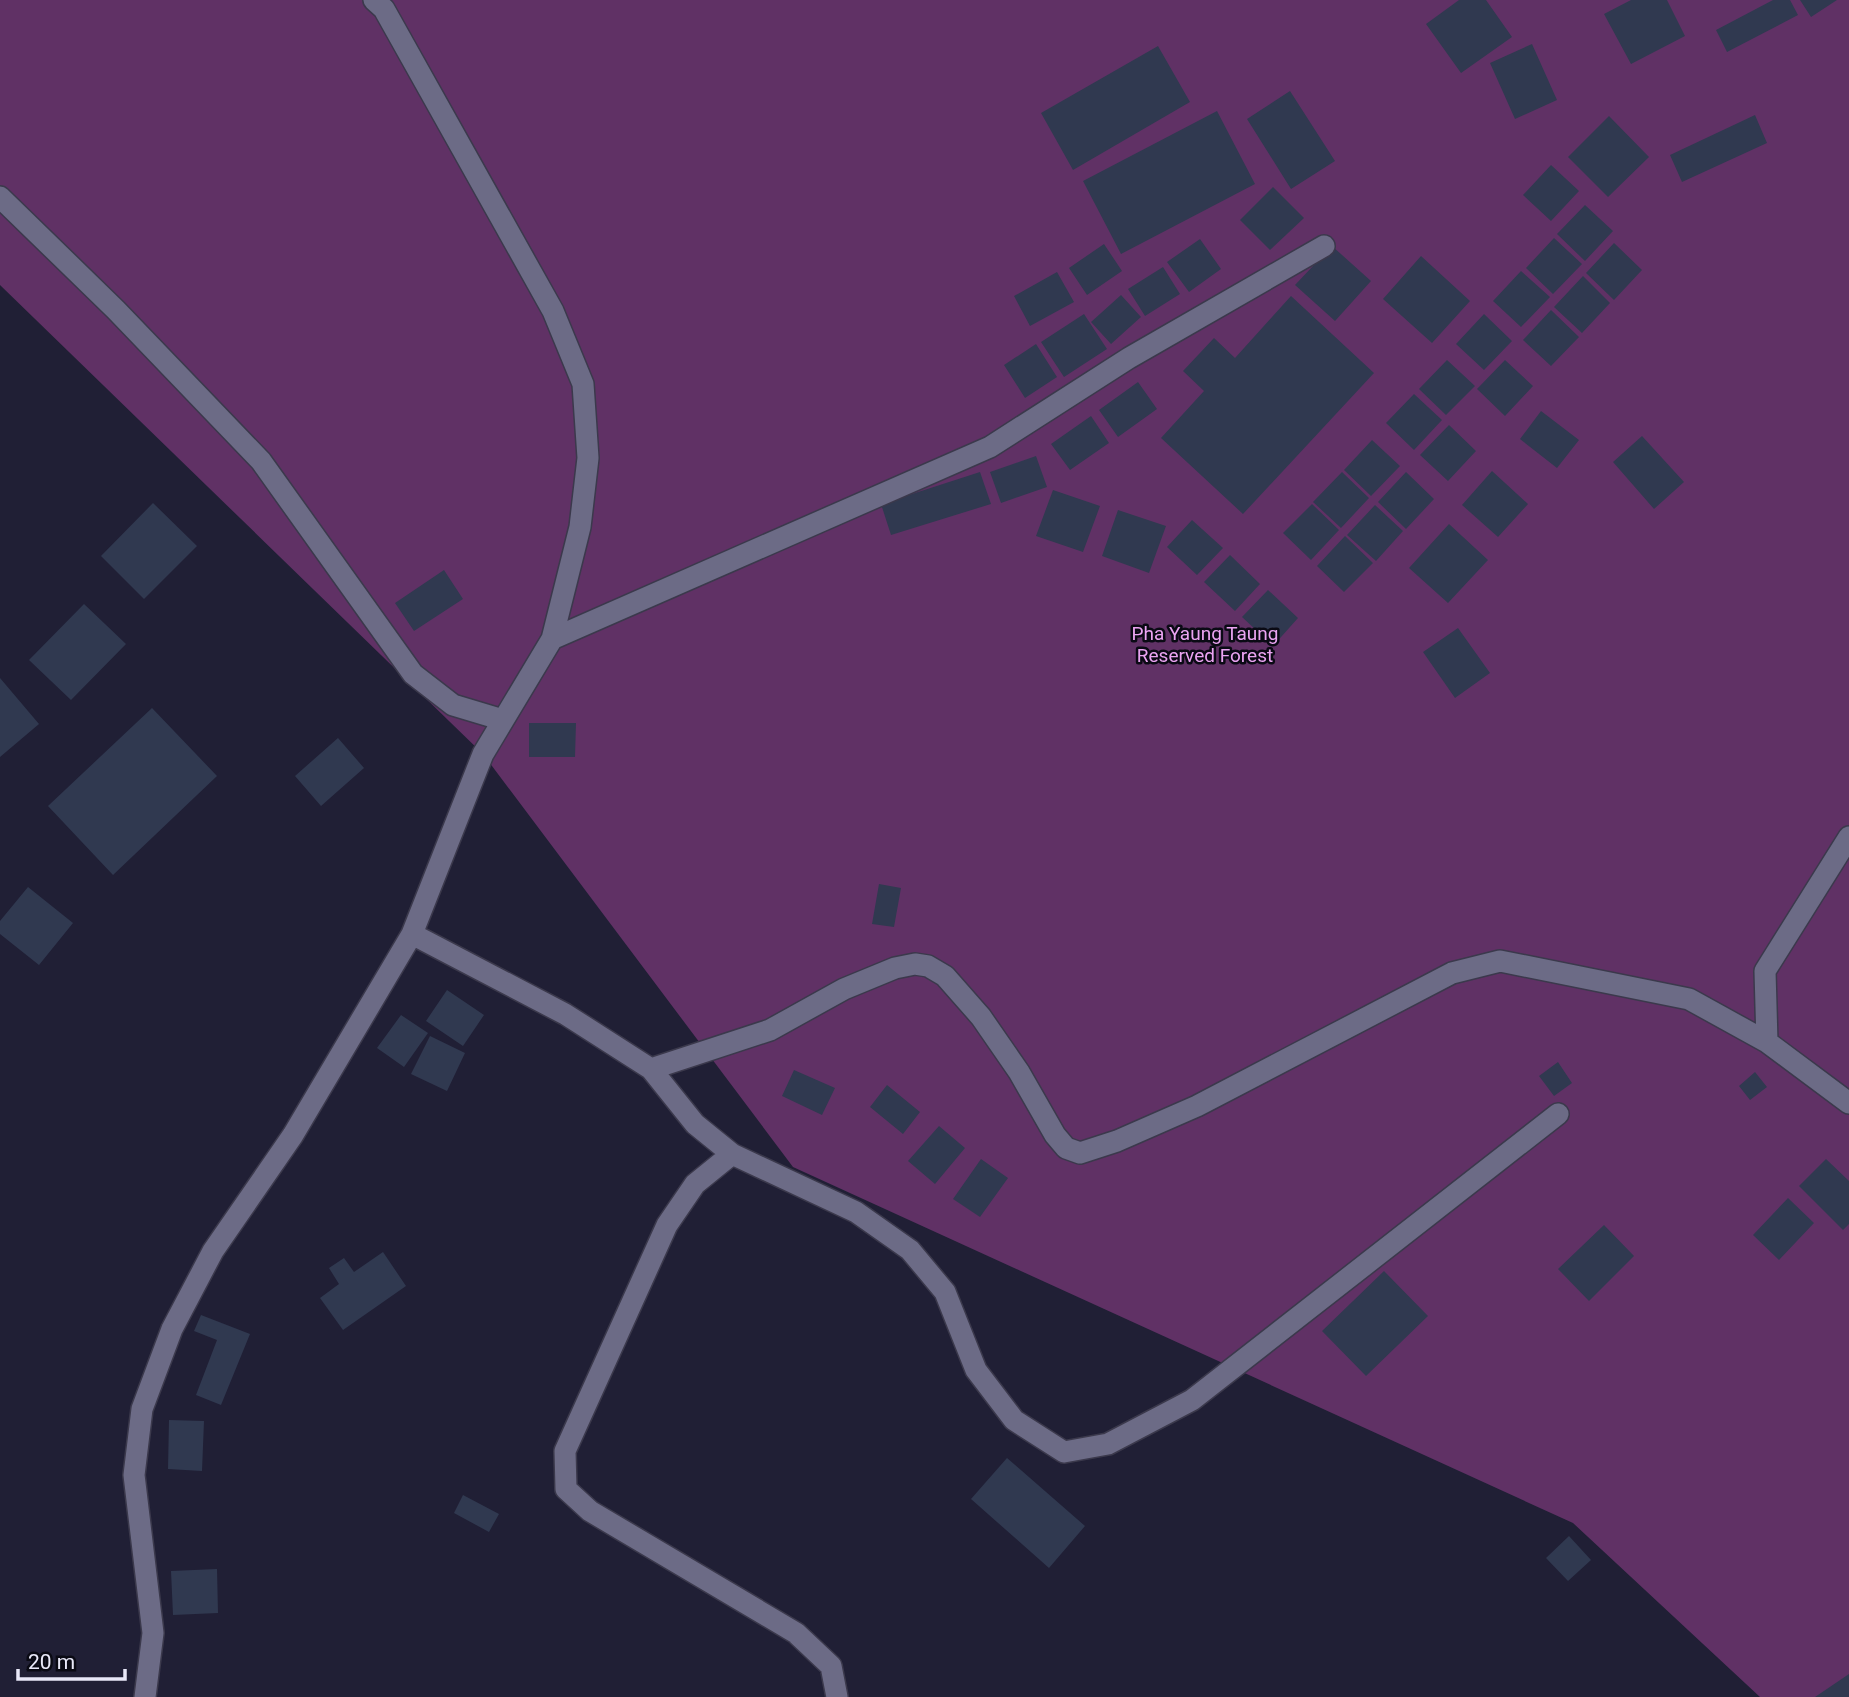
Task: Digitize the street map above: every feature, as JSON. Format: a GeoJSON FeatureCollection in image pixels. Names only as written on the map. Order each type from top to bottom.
{"type":"FeatureCollection","features":[{"type":"Feature","properties":{"kind":"street"},"geometry":{"type":"LineString","coordinates":[[145,1697],[153,1633],[134,1475],[142,1409],[172,1329],[213,1251],[293,1135],[412,934],[483,754],[552,639],[580,527],[588,458],[583,384],[553,312],[494,209],[446,115],[384,9],[374,0]]}},
{"type":"Feature","properties":{"kind":"street"},"geometry":{"type":"LineString","coordinates":[[0,197],[116,310],[261,461],[414,674],[453,705],[503,720]]}},
{"type":"Feature","properties":{"kind":"street"},"geometry":{"type":"LineString","coordinates":[[552,639],[990,447],[1129,358],[1324,246]]}},
{"type":"Feature","properties":{"kind":"street"},"geometry":{"type":"LineString","coordinates":[[1767,1042],[1765,971],[1849,837]]}},
{"type":"Feature","properties":{"kind":"street"},"geometry":{"type":"LineString","coordinates":[[412,934],[565,1014],[652,1069],[695,1124],[732,1154],[856,1212],[910,1250],[945,1292],[976,1370],[1014,1420],[1064,1452],[1108,1444],[1192,1400],[1558,1114]]}},
{"type":"Feature","properties":{"kind":"street"},"geometry":{"type":"LineString","coordinates":[[652,1069],[770,1030],[845,989],[895,968],[915,964],[928,967],[944,976],[981,1017],[1019,1072],[1055,1135],[1066,1148],[1080,1153],[1117,1141],[1197,1106],[1452,973],[1500,961],[1689,999],[1767,1042],[1849,1102]]}},
{"type":"Feature","properties":{"kind":"street"},"geometry":{"type":"LineString","coordinates":[[732,1154],[695,1184],[667,1225],[565,1451],[566,1489],[590,1511],[796,1633],[831,1666],[836,1697]]}},
{"type":"Feature","properties":{"kind":"green space","name":"Pha Yaung Taung Reserved Forest"},"geometry":{"type":"Polygon","coordinates":[[[0,0],[1849,0],[1849,1697],[1760,1697],[1573,1523],[793,1167],[483,754],[0,285],[0,0]]]}},
{"type":"Feature","properties":{"kind":"building"},"geometry":{"type":"Polygon","coordinates":[[[1459,0],[1486,0],[1512,37],[1461,73],[1426,24],[1459,0]]]}},
{"type":"Feature","properties":{"kind":"building"},"geometry":{"type":"Polygon","coordinates":[[[1631,0],[1667,0],[1685,36],[1631,64],[1604,14],[1631,0]]]}},
{"type":"Feature","properties":{"kind":"building"},"geometry":{"type":"Polygon","coordinates":[[[1773,0],[1790,0],[1798,15],[1727,52],[1716,30],[1773,0]]]}},
{"type":"Feature","properties":{"kind":"building"},"geometry":{"type":"Polygon","coordinates":[[[1800,0],[1837,0],[1811,17],[1800,0]]]}},
{"type":"Feature","properties":{"kind":"building"},"geometry":{"type":"Polygon","coordinates":[[[1532,44],[1557,100],[1515,119],[1490,63],[1532,44]]]}},
{"type":"Feature","properties":{"kind":"building"},"geometry":{"type":"Polygon","coordinates":[[[1158,46],[1190,102],[1073,170],[1041,113],[1158,46]]]}},
{"type":"Feature","properties":{"kind":"building"},"geometry":{"type":"Polygon","coordinates":[[[1290,91],[1335,161],[1291,189],[1247,119],[1290,91]]]}},
{"type":"Feature","properties":{"kind":"building"},"geometry":{"type":"Polygon","coordinates":[[[1217,111],[1255,184],[1121,254],[1083,181],[1217,111]]]}},
{"type":"Feature","properties":{"kind":"building"},"geometry":{"type":"Polygon","coordinates":[[[1755,115],[1767,143],[1682,182],[1670,155],[1755,115]]]}},
{"type":"Feature","properties":{"kind":"building"},"geometry":{"type":"Polygon","coordinates":[[[1609,116],[1649,157],[1608,197],[1568,157],[1609,116]]]}},
{"type":"Feature","properties":{"kind":"building"},"geometry":{"type":"Polygon","coordinates":[[[1551,165],[1579,191],[1551,221],[1523,195],[1551,165]]]}},
{"type":"Feature","properties":{"kind":"building"},"geometry":{"type":"Polygon","coordinates":[[[1273,187],[1304,218],[1270,250],[1240,220],[1273,187]]]}},
{"type":"Feature","properties":{"kind":"building"},"geometry":{"type":"Polygon","coordinates":[[[1585,205],[1613,231],[1585,261],[1557,234],[1585,205]]]}},
{"type":"Feature","properties":{"kind":"building"},"geometry":{"type":"Polygon","coordinates":[[[1554,238],[1582,264],[1553,294],[1526,268],[1554,238]]]}},
{"type":"Feature","properties":{"kind":"building"},"geometry":{"type":"Polygon","coordinates":[[[1200,239],[1221,269],[1189,292],[1167,262],[1200,239]]]}},
{"type":"Feature","properties":{"kind":"building"},"geometry":{"type":"Polygon","coordinates":[[[1614,243],[1642,270],[1614,300],[1586,273],[1614,243]]]}},
{"type":"Feature","properties":{"kind":"building"},"geometry":{"type":"Polygon","coordinates":[[[1104,244],[1122,271],[1087,295],[1069,268],[1104,244]]]}},
{"type":"Feature","properties":{"kind":"building"},"geometry":{"type":"Polygon","coordinates":[[[1332,246],[1371,281],[1335,321],[1295,285],[1332,246]]]}},
{"type":"Feature","properties":{"kind":"building"},"geometry":{"type":"Polygon","coordinates":[[[1421,256],[1470,301],[1432,343],[1383,299],[1421,256]]]}},
{"type":"Feature","properties":{"kind":"building"},"geometry":{"type":"Polygon","coordinates":[[[1163,267],[1180,294],[1145,316],[1128,289],[1163,267]]]}},
{"type":"Feature","properties":{"kind":"building"},"geometry":{"type":"Polygon","coordinates":[[[1521,271],[1550,297],[1521,327],[1493,301],[1521,271]]]}},
{"type":"Feature","properties":{"kind":"building"},"geometry":{"type":"Polygon","coordinates":[[[1057,272],[1074,302],[1030,326],[1014,296],[1057,272]]]}},
{"type":"Feature","properties":{"kind":"building"},"geometry":{"type":"Polygon","coordinates":[[[1583,276],[1610,303],[1582,333],[1554,307],[1583,276]]]}},
{"type":"Feature","properties":{"kind":"building"},"geometry":{"type":"Polygon","coordinates":[[[1121,295],[1141,317],[1111,344],[1091,322],[1121,295]]]}},
{"type":"Feature","properties":{"kind":"building"},"geometry":{"type":"Polygon","coordinates":[[[1291,296],[1374,373],[1243,514],[1161,438],[1204,391],[1183,371],[1214,338],[1235,358],[1291,296]]]}},
{"type":"Feature","properties":{"kind":"building"},"geometry":{"type":"Polygon","coordinates":[[[1551,310],[1579,337],[1551,366],[1523,340],[1551,310]]]}},
{"type":"Feature","properties":{"kind":"building"},"geometry":{"type":"Polygon","coordinates":[[[1084,314],[1107,349],[1064,377],[1041,342],[1084,314]]]}},
{"type":"Feature","properties":{"kind":"building"},"geometry":{"type":"Polygon","coordinates":[[[1484,314],[1512,341],[1484,370],[1456,344],[1484,314]]]}},
{"type":"Feature","properties":{"kind":"building"},"geometry":{"type":"Polygon","coordinates":[[[1036,344],[1057,377],[1025,398],[1004,365],[1036,344]]]}},
{"type":"Feature","properties":{"kind":"building"},"geometry":{"type":"Polygon","coordinates":[[[1447,360],[1475,386],[1446,415],[1419,389],[1447,360]]]}},
{"type":"Feature","properties":{"kind":"building"},"geometry":{"type":"Polygon","coordinates":[[[1505,360],[1533,386],[1505,416],[1477,389],[1505,360]]]}},
{"type":"Feature","properties":{"kind":"building"},"geometry":{"type":"Polygon","coordinates":[[[1138,382],[1157,409],[1118,437],[1099,410],[1138,382]]]}},
{"type":"Feature","properties":{"kind":"building"},"geometry":{"type":"Polygon","coordinates":[[[1414,394],[1442,420],[1414,450],[1386,423],[1414,394]]]}},
{"type":"Feature","properties":{"kind":"building"},"geometry":{"type":"Polygon","coordinates":[[[1541,411],[1579,440],[1557,468],[1520,439],[1541,411]]]}},
{"type":"Feature","properties":{"kind":"building"},"geometry":{"type":"Polygon","coordinates":[[[1091,416],[1109,443],[1070,470],[1051,444],[1091,416]]]}},
{"type":"Feature","properties":{"kind":"building"},"geometry":{"type":"Polygon","coordinates":[[[1449,425],[1476,451],[1448,481],[1420,455],[1449,425]]]}},
{"type":"Feature","properties":{"kind":"building"},"geometry":{"type":"Polygon","coordinates":[[[1642,436],[1684,482],[1654,509],[1613,462],[1642,436]]]}},
{"type":"Feature","properties":{"kind":"building"},"geometry":{"type":"Polygon","coordinates":[[[1372,440],[1400,466],[1371,496],[1344,470],[1372,440]]]}},
{"type":"Feature","properties":{"kind":"building"},"geometry":{"type":"Polygon","coordinates":[[[1036,456],[1047,487],[1001,503],[990,472],[1036,456]]]}},
{"type":"Feature","properties":{"kind":"building"},"geometry":{"type":"Polygon","coordinates":[[[1492,471],[1528,504],[1498,537],[1462,505],[1492,471]]]}},
{"type":"Feature","properties":{"kind":"building"},"geometry":{"type":"Polygon","coordinates":[[[980,472],[991,504],[891,535],[881,504],[980,472]]]}},
{"type":"Feature","properties":{"kind":"building"},"geometry":{"type":"Polygon","coordinates":[[[1342,472],[1369,498],[1341,528],[1313,502],[1342,472]]]}},
{"type":"Feature","properties":{"kind":"building"},"geometry":{"type":"Polygon","coordinates":[[[1406,472],[1434,499],[1406,529],[1378,502],[1406,472]]]}},
{"type":"Feature","properties":{"kind":"building"},"geometry":{"type":"Polygon","coordinates":[[[1053,490],[1100,506],[1083,552],[1036,536],[1053,490]]]}},
{"type":"Feature","properties":{"kind":"building"},"geometry":{"type":"Polygon","coordinates":[[[153,503],[197,546],[144,599],[101,556],[153,503]]]}},
{"type":"Feature","properties":{"kind":"building"},"geometry":{"type":"Polygon","coordinates":[[[1312,504],[1339,530],[1311,560],[1283,533],[1312,504]]]}},
{"type":"Feature","properties":{"kind":"building"},"geometry":{"type":"Polygon","coordinates":[[[1375,505],[1403,531],[1376,561],[1347,535],[1375,505]]]}},
{"type":"Feature","properties":{"kind":"building"},"geometry":{"type":"Polygon","coordinates":[[[1118,510],[1166,526],[1149,573],[1102,556],[1118,510]]]}},
{"type":"Feature","properties":{"kind":"building"},"geometry":{"type":"Polygon","coordinates":[[[1192,520],[1223,548],[1197,575],[1167,547],[1192,520]]]}},
{"type":"Feature","properties":{"kind":"building"},"geometry":{"type":"Polygon","coordinates":[[[1449,524],[1488,560],[1448,603],[1409,568],[1449,524]]]}},
{"type":"Feature","properties":{"kind":"building"},"geometry":{"type":"Polygon","coordinates":[[[1345,536],[1373,563],[1344,592],[1317,566],[1345,536]]]}},
{"type":"Feature","properties":{"kind":"building"},"geometry":{"type":"Polygon","coordinates":[[[1230,555],[1260,584],[1235,611],[1204,582],[1230,555]]]}},
{"type":"Feature","properties":{"kind":"building"},"geometry":{"type":"Polygon","coordinates":[[[444,570],[463,599],[414,631],[395,603],[444,570]]]}},
{"type":"Feature","properties":{"kind":"building"},"geometry":{"type":"Polygon","coordinates":[[[1268,590],[1298,618],[1273,646],[1242,617],[1268,590]]]}},
{"type":"Feature","properties":{"kind":"building"},"geometry":{"type":"Polygon","coordinates":[[[84,604],[126,644],[71,700],[29,660],[84,604]]]}},
{"type":"Feature","properties":{"kind":"building"},"geometry":{"type":"Polygon","coordinates":[[[1458,628],[1490,673],[1455,698],[1423,652],[1458,628]]]}},
{"type":"Feature","properties":{"kind":"building"},"geometry":{"type":"Polygon","coordinates":[[[0,678],[39,724],[0,757],[0,678]]]}},
{"type":"Feature","properties":{"kind":"building"},"geometry":{"type":"Polygon","coordinates":[[[152,708],[217,776],[113,875],[48,806],[152,708]]]}},
{"type":"Feature","properties":{"kind":"building"},"geometry":{"type":"Polygon","coordinates":[[[529,723],[576,723],[575,757],[529,757],[529,723]]]}},
{"type":"Feature","properties":{"kind":"building"},"geometry":{"type":"Polygon","coordinates":[[[338,738],[364,768],[321,806],[295,776],[338,738]]]}},
{"type":"Feature","properties":{"kind":"building"},"geometry":{"type":"Polygon","coordinates":[[[879,884],[901,888],[894,927],[872,924],[879,884]]]}},
{"type":"Feature","properties":{"kind":"building"},"geometry":{"type":"Polygon","coordinates":[[[28,887],[73,923],[39,965],[0,934],[0,921],[28,887]]]}},
{"type":"Feature","properties":{"kind":"building"},"geometry":{"type":"Polygon","coordinates":[[[447,990],[484,1015],[463,1046],[426,1021],[447,990]]]}},
{"type":"Feature","properties":{"kind":"building"},"geometry":{"type":"Polygon","coordinates":[[[401,1015],[428,1033],[404,1067],[377,1048],[401,1015]]]}},
{"type":"Feature","properties":{"kind":"building"},"geometry":{"type":"Polygon","coordinates":[[[430,1036],[465,1053],[447,1091],[411,1074],[430,1036]]]}},
{"type":"Feature","properties":{"kind":"building"},"geometry":{"type":"Polygon","coordinates":[[[1558,1062],[1572,1083],[1554,1096],[1539,1076],[1558,1062]]]}},
{"type":"Feature","properties":{"kind":"building"},"geometry":{"type":"Polygon","coordinates":[[[794,1070],[835,1088],[822,1115],[782,1096],[794,1070]]]}},
{"type":"Feature","properties":{"kind":"building"},"geometry":{"type":"Polygon","coordinates":[[[1755,1072],[1767,1087],[1750,1100],[1739,1086],[1755,1072]]]}},
{"type":"Feature","properties":{"kind":"building"},"geometry":{"type":"Polygon","coordinates":[[[887,1085],[920,1112],[903,1134],[870,1107],[887,1085]]]}},
{"type":"Feature","properties":{"kind":"building"},"geometry":{"type":"Polygon","coordinates":[[[939,1126],[965,1148],[935,1184],[908,1161],[939,1126]]]}},
{"type":"Feature","properties":{"kind":"building"},"geometry":{"type":"Polygon","coordinates":[[[981,1159],[1008,1178],[980,1217],[953,1199],[981,1159]]]}},
{"type":"Feature","properties":{"kind":"building"},"geometry":{"type":"Polygon","coordinates":[[[1826,1159],[1849,1181],[1849,1224],[1843,1230],[1799,1186],[1826,1159]]]}},
{"type":"Feature","properties":{"kind":"building"},"geometry":{"type":"Polygon","coordinates":[[[1788,1198],[1814,1223],[1779,1260],[1753,1235],[1788,1198]]]}},
{"type":"Feature","properties":{"kind":"building"},"geometry":{"type":"Polygon","coordinates":[[[1604,1225],[1634,1256],[1589,1301],[1558,1269],[1604,1225]]]}},
{"type":"Feature","properties":{"kind":"building"},"geometry":{"type":"Polygon","coordinates":[[[383,1252],[406,1286],[343,1330],[320,1298],[339,1284],[329,1268],[344,1258],[354,1272],[383,1252]]]}},
{"type":"Feature","properties":{"kind":"building"},"geometry":{"type":"Polygon","coordinates":[[[1384,1271],[1428,1316],[1366,1376],[1322,1331],[1384,1271]]]}},
{"type":"Feature","properties":{"kind":"building"},"geometry":{"type":"Polygon","coordinates":[[[201,1315],[250,1334],[221,1405],[196,1395],[217,1340],[194,1331],[201,1315]]]}},
{"type":"Feature","properties":{"kind":"building"},"geometry":{"type":"Polygon","coordinates":[[[169,1420],[204,1421],[202,1471],[168,1469],[169,1420]]]}},
{"type":"Feature","properties":{"kind":"building"},"geometry":{"type":"Polygon","coordinates":[[[1007,1458],[1085,1526],[1049,1568],[971,1499],[1007,1458]]]}},
{"type":"Feature","properties":{"kind":"building"},"geometry":{"type":"Polygon","coordinates":[[[463,1495],[499,1514],[489,1532],[454,1513],[463,1495]]]}},
{"type":"Feature","properties":{"kind":"building"},"geometry":{"type":"Polygon","coordinates":[[[1569,1536],[1591,1560],[1568,1581],[1546,1558],[1569,1536]]]}},
{"type":"Feature","properties":{"kind":"building"},"geometry":{"type":"Polygon","coordinates":[[[217,1569],[218,1613],[173,1615],[171,1571],[217,1569]]]}},
{"type":"Feature","properties":{"kind":"building"},"geometry":{"type":"Polygon","coordinates":[[[1849,1674],[1849,1697],[1815,1697],[1849,1674]]]}}]}
